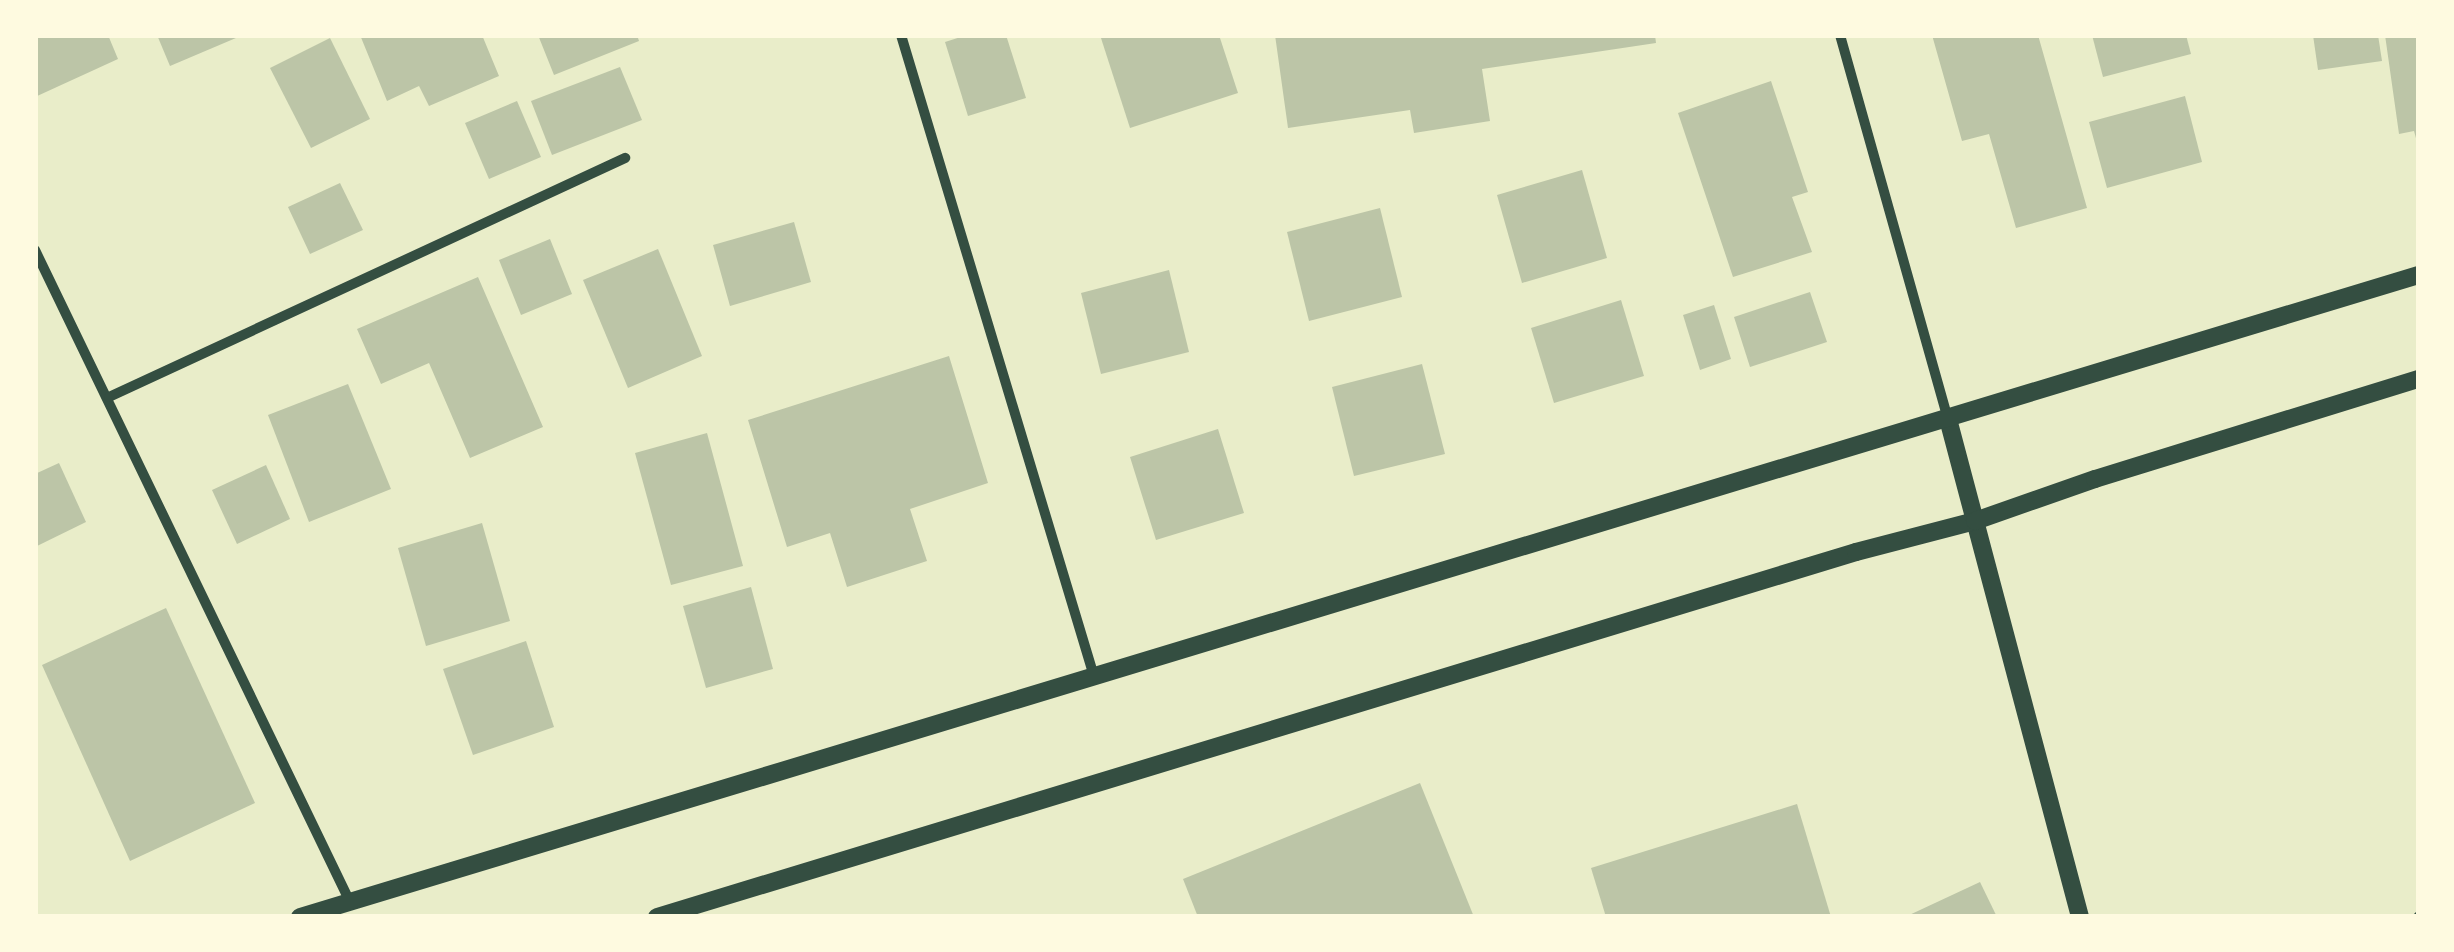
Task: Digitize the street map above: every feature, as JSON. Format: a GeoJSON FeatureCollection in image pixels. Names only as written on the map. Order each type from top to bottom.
{"type":"FeatureCollection","features":[{"type":"Feature","properties":{"kind":"street"},"geometry":{"type":"LineString","coordinates":[[902,35],[1093,673]]}},
{"type":"Feature","properties":{"kind":"street"},"geometry":{"type":"LineString","coordinates":[[1840,35],[1948,419],[2080,917]]}},
{"type":"Feature","properties":{"kind":"street"},"geometry":{"type":"LineString","coordinates":[[109,397],[625,158]]}},
{"type":"Feature","properties":{"kind":"street"},"geometry":{"type":"LineString","coordinates":[[35,250],[350,902]]}},
{"type":"Feature","properties":{"kind":"street"},"geometry":{"type":"LineString","coordinates":[[300,917],[1093,673],[2419,275]]}},
{"type":"Feature","properties":{"kind":"street"},"geometry":{"type":"LineString","coordinates":[[657,917],[1856,552],[1975,521],[2095,478],[2419,379]]}},
{"type":"Feature","properties":{"kind":"building"},"geometry":{"type":"Polygon","coordinates":[[[35,35],[108,35],[118,59],[35,97],[35,35]]]}},
{"type":"Feature","properties":{"kind":"building"},"geometry":{"type":"Polygon","coordinates":[[[157,35],[243,35],[170,66],[157,35]]]}},
{"type":"Feature","properties":{"kind":"building"},"geometry":{"type":"Polygon","coordinates":[[[360,35],[482,35],[499,76],[429,106],[419,86],[387,101],[360,35]]]}},
{"type":"Feature","properties":{"kind":"building"},"geometry":{"type":"Polygon","coordinates":[[[538,35],[637,35],[639,41],[554,75],[538,35]]]}},
{"type":"Feature","properties":{"kind":"building"},"geometry":{"type":"Polygon","coordinates":[[[967,35],[1006,35],[1026,98],[968,116],[945,42],[967,35]]]}},
{"type":"Feature","properties":{"kind":"building"},"geometry":{"type":"Polygon","coordinates":[[[1100,35],[1219,35],[1238,93],[1130,128],[1100,35]]]}},
{"type":"Feature","properties":{"kind":"building"},"geometry":{"type":"Polygon","coordinates":[[[1275,35],[1655,35],[1656,43],[1482,69],[1490,121],[1414,133],[1410,110],[1288,128],[1275,35]]]}},
{"type":"Feature","properties":{"kind":"building"},"geometry":{"type":"Polygon","coordinates":[[[1932,35],[2038,35],[2087,208],[2016,228],[1989,134],[1962,141],[1932,35]]]}},
{"type":"Feature","properties":{"kind":"building"},"geometry":{"type":"Polygon","coordinates":[[[2092,35],[2186,35],[2191,54],[2103,77],[2092,35]]]}},
{"type":"Feature","properties":{"kind":"building"},"geometry":{"type":"Polygon","coordinates":[[[2313,35],[2378,35],[2382,61],[2318,70],[2313,35]]]}},
{"type":"Feature","properties":{"kind":"building"},"geometry":{"type":"Polygon","coordinates":[[[2385,35],[2419,35],[2419,149],[2414,131],[2399,134],[2385,35]]]}},
{"type":"Feature","properties":{"kind":"building"},"geometry":{"type":"Polygon","coordinates":[[[330,38],[370,119],[311,148],[270,68],[330,38]]]}},
{"type":"Feature","properties":{"kind":"building"},"geometry":{"type":"Polygon","coordinates":[[[620,67],[642,120],[552,155],[531,101],[620,67]]]}},
{"type":"Feature","properties":{"kind":"building"},"geometry":{"type":"Polygon","coordinates":[[[1771,81],[1808,192],[1792,197],[1812,252],[1733,277],[1678,113],[1771,81]]]}},
{"type":"Feature","properties":{"kind":"building"},"geometry":{"type":"Polygon","coordinates":[[[2185,96],[2202,162],[2107,188],[2089,122],[2185,96]]]}},
{"type":"Feature","properties":{"kind":"building"},"geometry":{"type":"Polygon","coordinates":[[[517,101],[541,157],[489,179],[465,123],[517,101]]]}},
{"type":"Feature","properties":{"kind":"building"},"geometry":{"type":"Polygon","coordinates":[[[1582,170],[1607,258],[1522,283],[1497,195],[1582,170]]]}},
{"type":"Feature","properties":{"kind":"building"},"geometry":{"type":"Polygon","coordinates":[[[340,183],[363,230],[310,254],[288,207],[340,183]]]}},
{"type":"Feature","properties":{"kind":"building"},"geometry":{"type":"Polygon","coordinates":[[[1380,208],[1402,297],[1309,321],[1287,232],[1380,208]]]}},
{"type":"Feature","properties":{"kind":"building"},"geometry":{"type":"Polygon","coordinates":[[[794,222],[811,282],[730,306],[713,245],[794,222]]]}},
{"type":"Feature","properties":{"kind":"building"},"geometry":{"type":"Polygon","coordinates":[[[550,239],[572,294],[521,315],[499,260],[550,239]]]}},
{"type":"Feature","properties":{"kind":"building"},"geometry":{"type":"Polygon","coordinates":[[[658,249],[702,356],[628,388],[583,280],[658,249]]]}},
{"type":"Feature","properties":{"kind":"building"},"geometry":{"type":"Polygon","coordinates":[[[1169,270],[1189,352],[1101,374],[1081,293],[1169,270]]]}},
{"type":"Feature","properties":{"kind":"building"},"geometry":{"type":"Polygon","coordinates":[[[478,277],[543,427],[470,458],[429,363],[381,384],[357,329],[478,277]]]}},
{"type":"Feature","properties":{"kind":"building"},"geometry":{"type":"Polygon","coordinates":[[[1810,292],[1827,342],[1750,367],[1734,317],[1810,292]]]}},
{"type":"Feature","properties":{"kind":"building"},"geometry":{"type":"Polygon","coordinates":[[[1621,300],[1644,376],[1554,403],[1531,328],[1621,300]]]}},
{"type":"Feature","properties":{"kind":"building"},"geometry":{"type":"Polygon","coordinates":[[[1714,305],[1731,359],[1700,370],[1683,315],[1714,305]]]}},
{"type":"Feature","properties":{"kind":"building"},"geometry":{"type":"Polygon","coordinates":[[[949,356],[988,483],[910,509],[927,561],[847,587],[830,533],[787,547],[748,420],[949,356]]]}},
{"type":"Feature","properties":{"kind":"building"},"geometry":{"type":"Polygon","coordinates":[[[1422,364],[1445,454],[1354,476],[1332,387],[1422,364]]]}},
{"type":"Feature","properties":{"kind":"building"},"geometry":{"type":"Polygon","coordinates":[[[348,384],[391,489],[309,522],[268,415],[348,384]]]}},
{"type":"Feature","properties":{"kind":"building"},"geometry":{"type":"Polygon","coordinates":[[[1218,429],[1244,513],[1156,540],[1130,457],[1218,429]]]}},
{"type":"Feature","properties":{"kind":"building"},"geometry":{"type":"Polygon","coordinates":[[[707,433],[743,566],[671,585],[635,453],[707,433]]]}},
{"type":"Feature","properties":{"kind":"building"},"geometry":{"type":"Polygon","coordinates":[[[59,463],[86,522],[35,547],[35,474],[59,463]]]}},
{"type":"Feature","properties":{"kind":"building"},"geometry":{"type":"Polygon","coordinates":[[[266,465],[290,519],[237,544],[212,490],[266,465]]]}},
{"type":"Feature","properties":{"kind":"building"},"geometry":{"type":"Polygon","coordinates":[[[482,523],[510,621],[426,646],[398,548],[482,523]]]}},
{"type":"Feature","properties":{"kind":"building"},"geometry":{"type":"Polygon","coordinates":[[[751,587],[773,669],[706,688],[683,606],[751,587]]]}},
{"type":"Feature","properties":{"kind":"building"},"geometry":{"type":"Polygon","coordinates":[[[166,608],[255,803],[130,861],[42,665],[166,608]]]}},
{"type":"Feature","properties":{"kind":"building"},"geometry":{"type":"Polygon","coordinates":[[[526,641],[554,727],[473,755],[443,669],[526,641]]]}},
{"type":"Feature","properties":{"kind":"building"},"geometry":{"type":"Polygon","coordinates":[[[1420,783],[1474,917],[1198,917],[1183,879],[1420,783]]]}},
{"type":"Feature","properties":{"kind":"building"},"geometry":{"type":"Polygon","coordinates":[[[1797,804],[1831,917],[1606,917],[1591,868],[1797,804]]]}},
{"type":"Feature","properties":{"kind":"building"},"geometry":{"type":"Polygon","coordinates":[[[1980,882],[1997,917],[1905,917],[1980,882]]]}}]}
